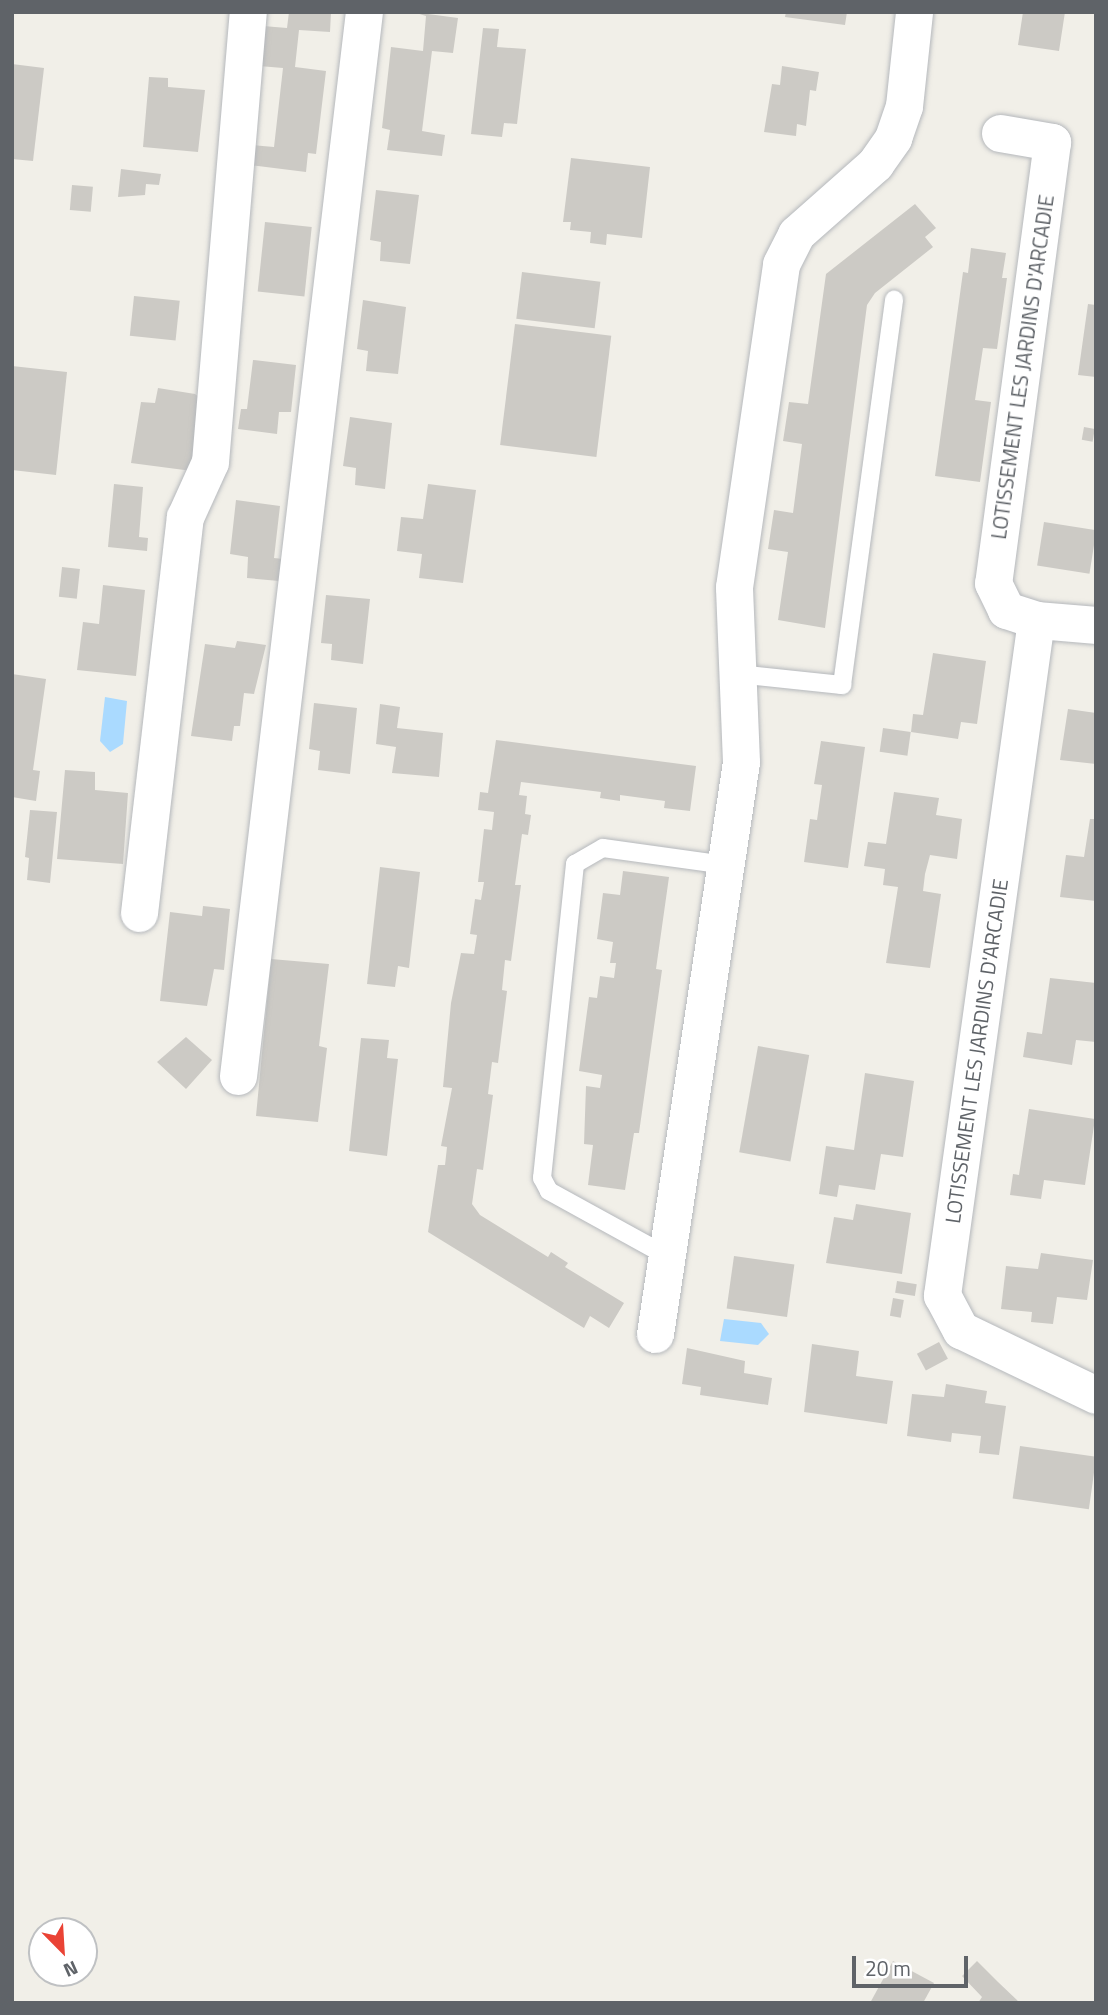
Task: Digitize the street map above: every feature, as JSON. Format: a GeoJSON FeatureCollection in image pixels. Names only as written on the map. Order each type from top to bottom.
{"type":"FeatureCollection","features":[{"type":"Feature","properties":{"kind":"street"},"geometry":{"type":"LineString","coordinates":[[139,913],[185,517],[210,462],[248,12]]}},
{"type":"Feature","properties":{"kind":"street"},"geometry":{"type":"LineString","coordinates":[[238,1076],[364,12]]}},
{"type":"Feature","properties":{"kind":"street"},"geometry":{"type":"LineString","coordinates":[[655,1334],[742,740],[734,587],[781,264],[796,234],[875,163],[893,138],[904,106],[914,12]]}},
{"type":"Feature","properties":{"kind":"street","name":"LOTISSEMENT LES JARDINS D'ARCADIE"},"geometry":{"type":"LineString","coordinates":[[1000,133],[1052,142],[993,583],[1006,610],[1036,620],[1096,625]]}},
{"type":"Feature","properties":{"kind":"street","name":"LOTISSEMENT LES JARDINS D'ARCADIE"},"geometry":{"type":"LineString","coordinates":[[1036,620],[942,1295],[961,1330],[1096,1395]]}},
{"type":"Feature","properties":{"kind":"lane"},"geometry":{"type":"LineString","coordinates":[[737,674],[842,685],[894,299]]}},
{"type":"Feature","properties":{"kind":"lane"},"geometry":{"type":"LineString","coordinates":[[667,1256],[549,1191],[542,1178],[575,864],[603,848],[725,865]]}},
{"type":"Feature","properties":{"kind":"water"},"geometry":{"type":"Polygon","coordinates":[[[105,697],[127,701],[123,744],[110,752],[100,741],[105,697]]]}},
{"type":"Feature","properties":{"kind":"water"},"geometry":{"type":"Polygon","coordinates":[[[724,1319],[761,1323],[769,1334],[758,1345],[720,1341],[724,1319]]]}},
{"type":"Feature","properties":{"kind":"building"},"geometry":{"type":"Polygon","coordinates":[[[289,12],[331,12],[330,32],[299,30],[295,67],[326,71],[316,154],[308,153],[306,172],[250,165],[252,145],[274,147],[283,68],[259,66],[263,26],[287,28],[289,12]]]}},
{"type":"Feature","properties":{"kind":"building"},"geometry":{"type":"Polygon","coordinates":[[[413,12],[458,18],[453,53],[432,51],[422,131],[445,135],[442,156],[387,150],[390,130],[382,128],[391,47],[423,51],[426,16],[413,12]]]}},
{"type":"Feature","properties":{"kind":"building"},"geometry":{"type":"Polygon","coordinates":[[[786,12],[847,12],[845,25],[785,17],[786,12]]]}},
{"type":"Feature","properties":{"kind":"building"},"geometry":{"type":"Polygon","coordinates":[[[1023,12],[1065,12],[1059,51],[1018,45],[1023,12]]]}},
{"type":"Feature","properties":{"kind":"building"},"geometry":{"type":"Polygon","coordinates":[[[483,28],[499,29],[497,47],[526,49],[517,124],[504,123],[502,137],[471,134],[483,28]]]}},
{"type":"Feature","properties":{"kind":"building"},"geometry":{"type":"Polygon","coordinates":[[[12,64],[44,68],[33,161],[12,159],[12,64]]]}},
{"type":"Feature","properties":{"kind":"building"},"geometry":{"type":"Polygon","coordinates":[[[782,66],[819,72],[816,91],[810,90],[806,126],[797,124],[796,136],[764,132],[772,84],[780,85],[782,66]]]}},
{"type":"Feature","properties":{"kind":"building"},"geometry":{"type":"Polygon","coordinates":[[[149,77],[168,78],[168,87],[205,90],[198,152],[143,147],[149,77]]]}},
{"type":"Feature","properties":{"kind":"building"},"geometry":{"type":"Polygon","coordinates":[[[571,158],[650,167],[642,238],[607,234],[606,245],[590,243],[591,232],[570,230],[571,222],[563,222],[571,158]]]}},
{"type":"Feature","properties":{"kind":"building"},"geometry":{"type":"Polygon","coordinates":[[[121,169],[161,174],[159,185],[146,184],[145,195],[118,197],[121,169]]]}},
{"type":"Feature","properties":{"kind":"building"},"geometry":{"type":"Polygon","coordinates":[[[72,185],[93,187],[91,212],[70,210],[72,185]]]}},
{"type":"Feature","properties":{"kind":"building"},"geometry":{"type":"Polygon","coordinates":[[[376,190],[419,195],[410,264],[380,261],[381,242],[370,240],[376,190]]]}},
{"type":"Feature","properties":{"kind":"building"},"geometry":{"type":"Polygon","coordinates":[[[915,204],[936,228],[925,237],[933,247],[875,293],[867,305],[825,628],[778,620],[788,552],[768,549],[774,510],[793,513],[802,444],[783,441],[789,402],[808,404],[826,274],[915,204]]]}},
{"type":"Feature","properties":{"kind":"building"},"geometry":{"type":"Polygon","coordinates":[[[265,222],[312,227],[304,297],[258,292],[265,222]]]}},
{"type":"Feature","properties":{"kind":"building"},"geometry":{"type":"Polygon","coordinates":[[[971,248],[1006,253],[1002,278],[1007,278],[997,349],[983,348],[975,400],[991,402],[980,482],[935,476],[963,272],[968,273],[971,248]]]}},
{"type":"Feature","properties":{"kind":"building"},"geometry":{"type":"Polygon","coordinates":[[[522,272],[600,282],[595,328],[516,319],[522,272]]]}},
{"type":"Feature","properties":{"kind":"building"},"geometry":{"type":"Polygon","coordinates":[[[134,296],[180,301],[176,341],[130,336],[134,296]]]}},
{"type":"Feature","properties":{"kind":"building"},"geometry":{"type":"Polygon","coordinates":[[[363,300],[406,307],[398,374],[366,371],[368,351],[357,349],[363,300]]]}},
{"type":"Feature","properties":{"kind":"building"},"geometry":{"type":"Polygon","coordinates":[[[1088,304],[1096,305],[1096,377],[1078,375],[1088,304]]]}},
{"type":"Feature","properties":{"kind":"building"},"geometry":{"type":"Polygon","coordinates":[[[515,324],[611,336],[596,457],[500,445],[515,324]]]}},
{"type":"Feature","properties":{"kind":"building"},"geometry":{"type":"Polygon","coordinates":[[[253,360],[296,365],[291,412],[279,412],[277,434],[238,429],[241,409],[247,409],[253,360]]]}},
{"type":"Feature","properties":{"kind":"building"},"geometry":{"type":"Polygon","coordinates":[[[12,366],[67,372],[56,475],[12,470],[12,366]]]}},
{"type":"Feature","properties":{"kind":"building"},"geometry":{"type":"Polygon","coordinates":[[[158,388],[195,394],[204,401],[192,471],[131,463],[141,402],[155,403],[158,388]]]}},
{"type":"Feature","properties":{"kind":"building"},"geometry":{"type":"Polygon","coordinates":[[[350,417],[392,423],[385,489],[355,485],[356,468],[343,466],[350,417]]]}},
{"type":"Feature","properties":{"kind":"building"},"geometry":{"type":"Polygon","coordinates":[[[1084,427],[1095,429],[1093,442],[1082,440],[1084,427]]]}},
{"type":"Feature","properties":{"kind":"building"},"geometry":{"type":"Polygon","coordinates":[[[114,484],[143,487],[139,537],[148,538],[147,551],[108,547],[114,484]]]}},
{"type":"Feature","properties":{"kind":"building"},"geometry":{"type":"Polygon","coordinates":[[[428,484],[476,490],[463,583],[419,578],[422,554],[397,551],[401,517],[423,519],[428,484]]]}},
{"type":"Feature","properties":{"kind":"building"},"geometry":{"type":"Polygon","coordinates":[[[236,500],[280,506],[274,558],[293,560],[290,582],[247,578],[248,557],[230,554],[236,500]]]}},
{"type":"Feature","properties":{"kind":"building"},"geometry":{"type":"Polygon","coordinates":[[[1044,522],[1096,530],[1089,574],[1037,565],[1044,522]]]}},
{"type":"Feature","properties":{"kind":"building"},"geometry":{"type":"Polygon","coordinates":[[[62,567],[80,569],[77,599],[59,597],[62,567]]]}},
{"type":"Feature","properties":{"kind":"building"},"geometry":{"type":"Polygon","coordinates":[[[103,585],[145,590],[136,676],[77,670],[83,622],[99,624],[103,585]]]}},
{"type":"Feature","properties":{"kind":"building"},"geometry":{"type":"Polygon","coordinates":[[[326,595],[370,599],[363,664],[331,660],[332,644],[321,643],[326,595]]]}},
{"type":"Feature","properties":{"kind":"building"},"geometry":{"type":"Polygon","coordinates":[[[237,641],[266,645],[254,694],[244,693],[240,726],[234,726],[232,741],[191,736],[205,644],[235,648],[237,641]]]}},
{"type":"Feature","properties":{"kind":"building"},"geometry":{"type":"Polygon","coordinates":[[[933,653],[986,661],[977,724],[961,722],[958,739],[911,732],[913,714],[923,715],[933,653]]]}},
{"type":"Feature","properties":{"kind":"building"},"geometry":{"type":"Polygon","coordinates":[[[12,674],[46,679],[33,770],[40,771],[36,801],[12,797],[12,674]]]}},
{"type":"Feature","properties":{"kind":"building"},"geometry":{"type":"Polygon","coordinates":[[[314,703],[357,708],[350,774],[318,770],[320,751],[309,749],[314,703]]]}},
{"type":"Feature","properties":{"kind":"building"},"geometry":{"type":"Polygon","coordinates":[[[380,704],[400,707],[397,728],[443,733],[439,777],[392,773],[396,747],[376,744],[380,704]]]}},
{"type":"Feature","properties":{"kind":"building"},"geometry":{"type":"Polygon","coordinates":[[[1068,709],[1096,713],[1096,764],[1060,760],[1068,709]]]}},
{"type":"Feature","properties":{"kind":"building"},"geometry":{"type":"Polygon","coordinates":[[[883,728],[911,732],[907,756],[880,752],[883,728]]]}},
{"type":"Feature","properties":{"kind":"building"},"geometry":{"type":"Polygon","coordinates":[[[496,740],[696,766],[690,811],[664,808],[665,801],[620,795],[620,801],[600,798],[601,792],[521,782],[519,795],[527,796],[525,814],[531,815],[528,835],[522,834],[515,885],[521,885],[511,961],[505,960],[502,990],[507,991],[498,1063],[492,1062],[488,1094],[493,1095],[483,1170],[477,1169],[472,1204],[480,1215],[548,1257],[551,1252],[568,1263],[565,1267],[624,1303],[609,1328],[590,1316],[584,1328],[428,1232],[438,1165],[445,1165],[447,1147],[441,1146],[452,1088],[443,1087],[451,1003],[461,953],[474,954],[477,935],[470,934],[475,899],[481,900],[484,882],[478,882],[484,829],[492,830],[494,812],[478,810],[480,792],[488,793],[496,740]]]}},
{"type":"Feature","properties":{"kind":"building"},"geometry":{"type":"Polygon","coordinates":[[[821,741],[865,747],[848,868],[804,862],[810,819],[817,820],[822,785],[814,784],[821,741]]]}},
{"type":"Feature","properties":{"kind":"building"},"geometry":{"type":"Polygon","coordinates":[[[65,770],[95,772],[95,790],[128,793],[123,864],[57,859],[65,770]]]}},
{"type":"Feature","properties":{"kind":"building"},"geometry":{"type":"Polygon","coordinates":[[[894,792],[939,798],[936,815],[962,819],[957,859],[930,855],[925,874],[923,891],[941,894],[930,968],[886,963],[898,887],[883,885],[885,869],[864,866],[868,842],[886,844],[894,792]]]}},
{"type":"Feature","properties":{"kind":"building"},"geometry":{"type":"Polygon","coordinates":[[[30,810],[57,812],[50,883],[27,880],[29,858],[25,857],[30,810]]]}},
{"type":"Feature","properties":{"kind":"building"},"geometry":{"type":"Polygon","coordinates":[[[1090,819],[1096,819],[1096,901],[1060,897],[1066,855],[1084,857],[1090,819]]]}},
{"type":"Feature","properties":{"kind":"building"},"geometry":{"type":"Polygon","coordinates":[[[380,867],[420,872],[409,968],[398,966],[395,987],[367,984],[380,867]]]}},
{"type":"Feature","properties":{"kind":"building"},"geometry":{"type":"Polygon","coordinates":[[[623,871],[669,877],[656,969],[662,970],[639,1133],[634,1133],[625,1190],[588,1185],[593,1145],[584,1144],[586,1086],[600,1088],[602,1075],[579,1071],[589,997],[597,998],[600,976],[614,978],[616,963],[610,963],[613,942],[597,939],[603,893],[620,895],[623,871]]]}},
{"type":"Feature","properties":{"kind":"building"},"geometry":{"type":"Polygon","coordinates":[[[203,906],[230,909],[224,970],[214,969],[207,1006],[160,1001],[170,912],[202,916],[203,906]]]}},
{"type":"Feature","properties":{"kind":"building"},"geometry":{"type":"Polygon","coordinates":[[[271,959],[329,964],[319,1046],[327,1048],[318,1122],[256,1116],[271,959]]]}},
{"type":"Feature","properties":{"kind":"building"},"geometry":{"type":"Polygon","coordinates":[[[1050,978],[1096,983],[1096,1042],[1076,1040],[1072,1065],[1023,1057],[1027,1032],[1042,1034],[1050,978]]]}},
{"type":"Feature","properties":{"kind":"building"},"geometry":{"type":"Polygon","coordinates":[[[186,1037],[212,1060],[186,1089],[157,1062],[186,1037]]]}},
{"type":"Feature","properties":{"kind":"building"},"geometry":{"type":"Polygon","coordinates":[[[361,1038],[389,1040],[387,1058],[398,1059],[387,1156],[349,1151],[361,1038]]]}},
{"type":"Feature","properties":{"kind":"building"},"geometry":{"type":"Polygon","coordinates":[[[758,1046],[809,1055],[790,1161],[739,1152],[758,1046]]]}},
{"type":"Feature","properties":{"kind":"building"},"geometry":{"type":"Polygon","coordinates":[[[865,1073],[914,1081],[903,1157],[881,1154],[875,1190],[839,1185],[837,1197],[819,1194],[826,1146],[854,1150],[865,1073]]]}},
{"type":"Feature","properties":{"kind":"building"},"geometry":{"type":"Polygon","coordinates":[[[1029,1109],[1095,1119],[1085,1185],[1044,1180],[1041,1199],[1010,1195],[1013,1174],[1019,1175],[1029,1109]]]}},
{"type":"Feature","properties":{"kind":"building"},"geometry":{"type":"Polygon","coordinates":[[[856,1204],[911,1213],[902,1274],[826,1263],[834,1217],[853,1220],[856,1204]]]}},
{"type":"Feature","properties":{"kind":"building"},"geometry":{"type":"Polygon","coordinates":[[[1041,1253],[1093,1260],[1087,1300],[1057,1297],[1053,1324],[1031,1322],[1032,1312],[1001,1309],[1006,1266],[1038,1269],[1041,1253]]]}},
{"type":"Feature","properties":{"kind":"building"},"geometry":{"type":"Polygon","coordinates":[[[734,1256],[794,1264],[787,1317],[727,1308],[734,1256]]]}},
{"type":"Feature","properties":{"kind":"building"},"geometry":{"type":"Polygon","coordinates":[[[897,1281],[917,1284],[915,1296],[895,1293],[897,1281]]]}},
{"type":"Feature","properties":{"kind":"building"},"geometry":{"type":"Polygon","coordinates":[[[893,1298],[904,1300],[901,1318],[890,1316],[893,1298]]]}},
{"type":"Feature","properties":{"kind":"building"},"geometry":{"type":"Polygon","coordinates":[[[939,1342],[948,1359],[926,1371],[917,1354],[939,1342]]]}},
{"type":"Feature","properties":{"kind":"building"},"geometry":{"type":"Polygon","coordinates":[[[812,1344],[859,1351],[856,1376],[893,1381],[887,1424],[804,1412],[812,1344]]]}},
{"type":"Feature","properties":{"kind":"building"},"geometry":{"type":"Polygon","coordinates":[[[687,1348],[745,1361],[744,1373],[772,1378],[768,1405],[700,1395],[701,1387],[682,1384],[687,1348]]]}},
{"type":"Feature","properties":{"kind":"building"},"geometry":{"type":"Polygon","coordinates":[[[946,1384],[987,1391],[985,1403],[1006,1406],[999,1455],[979,1453],[981,1436],[952,1433],[951,1442],[907,1436],[912,1394],[944,1397],[946,1384]]]}},
{"type":"Feature","properties":{"kind":"building"},"geometry":{"type":"Polygon","coordinates":[[[1020,1446],[1096,1457],[1089,1509],[1013,1498],[1020,1446]]]}},
{"type":"Feature","properties":{"kind":"building"},"geometry":{"type":"Polygon","coordinates":[[[893,1961],[934,1983],[923,2003],[870,2003],[893,1961]]]}},
{"type":"Feature","properties":{"kind":"building"},"geometry":{"type":"Polygon","coordinates":[[[977,1961],[1020,2003],[978,2003],[982,1997],[962,1976],[977,1961]]]}}]}
